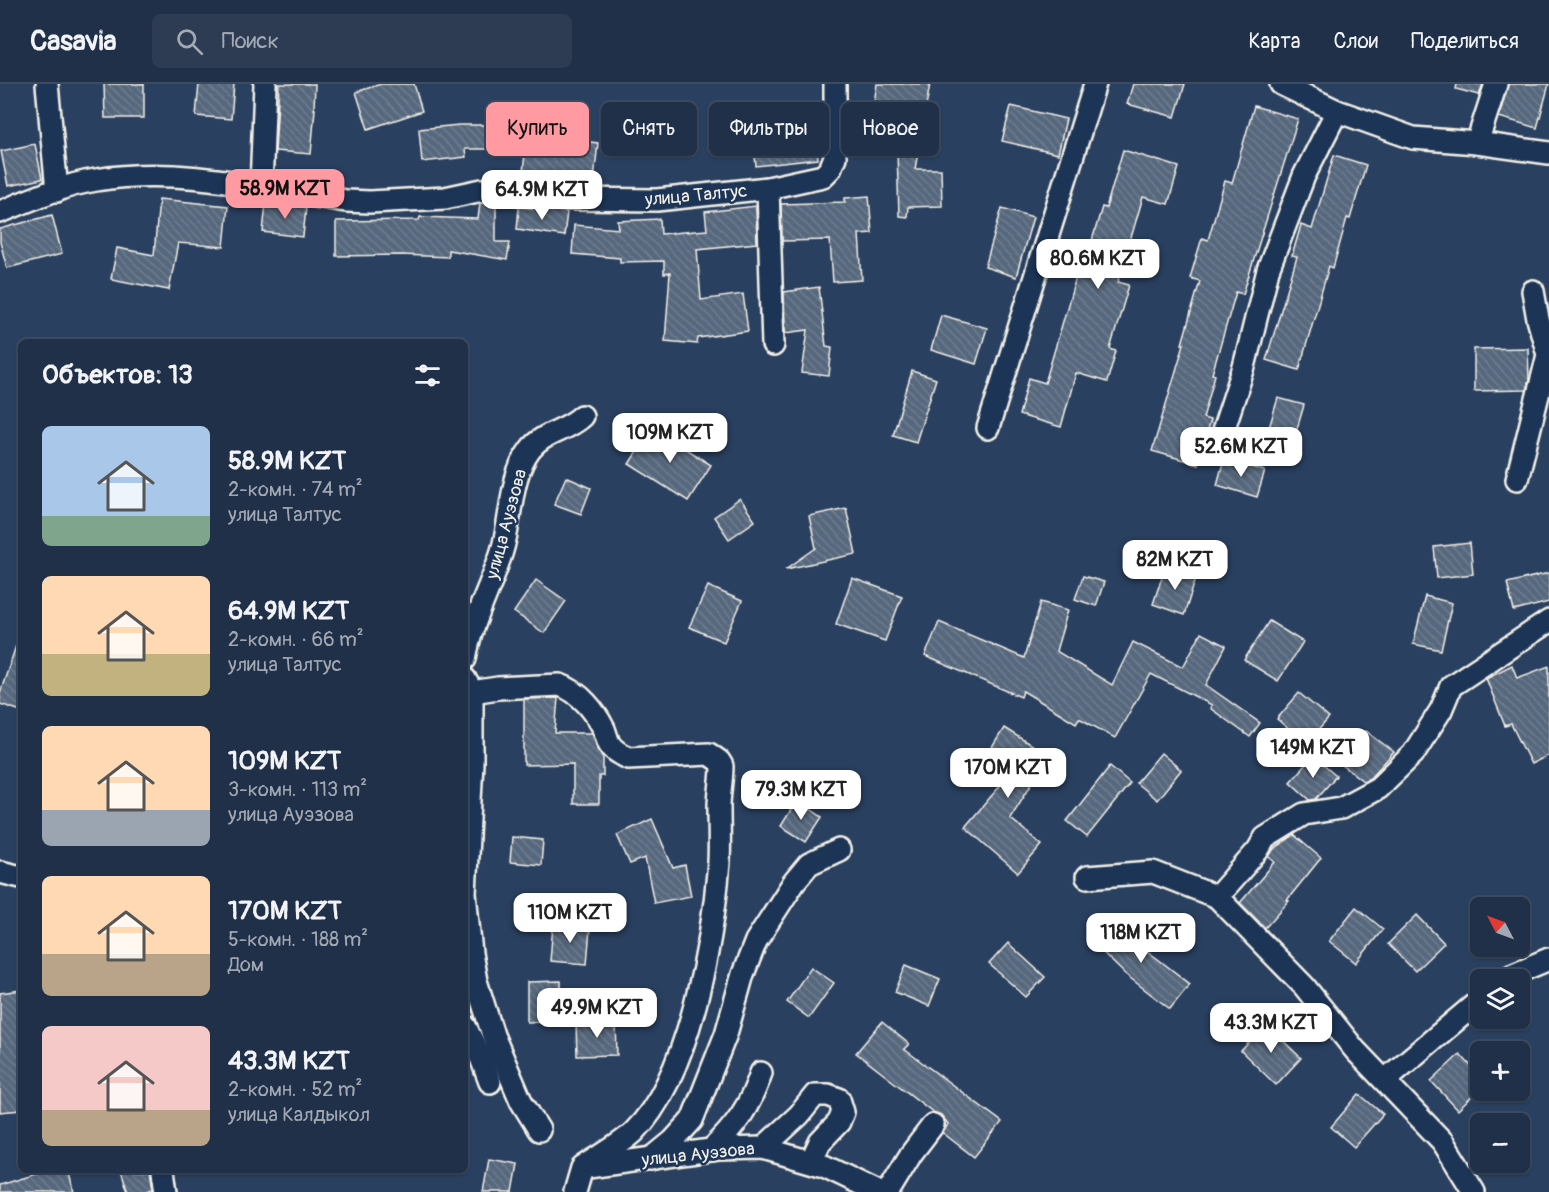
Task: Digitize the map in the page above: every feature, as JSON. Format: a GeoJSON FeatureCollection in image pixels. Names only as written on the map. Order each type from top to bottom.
{"type":"FeatureCollection","features":[{"type":"Feature","properties":{"kind":"street"},"geometry":{"type":"LineString","coordinates":[[46,84],[57,192]]}},
{"type":"Feature","properties":{"kind":"street"},"geometry":{"type":"LineString","coordinates":[[261,188],[265,84]]}},
{"type":"Feature","properties":{"kind":"street","name":"улица Талтус"},"geometry":{"type":"LineString","coordinates":[[0,212],[94,180],[148,174],[200,177],[346,201],[370,202],[445,198],[482,190],[569,199],[657,200],[768,188],[823,176],[831,169],[835,157],[835,84]]}},
{"type":"Feature","properties":{"kind":"street"},"geometry":{"type":"LineString","coordinates":[[988,428],[1095,84]]}},
{"type":"Feature","properties":{"kind":"street"},"geometry":{"type":"LineString","coordinates":[[1281,84],[1336,111],[1413,138],[1476,143],[1549,153]]}},
{"type":"Feature","properties":{"kind":"street"},"geometry":{"type":"LineString","coordinates":[[1476,143],[1496,84]]}},
{"type":"Feature","properties":{"kind":"street"},"geometry":{"type":"LineString","coordinates":[[1219,442],[1244,367],[1268,270],[1304,176],[1336,111]]}},
{"type":"Feature","properties":{"kind":"street"},"geometry":{"type":"LineString","coordinates":[[768,188],[773,345]]}},
{"type":"Feature","properties":{"kind":"street"},"geometry":{"type":"LineString","coordinates":[[1517,479],[1548,356],[1533,291]]}},
{"type":"Feature","properties":{"kind":"street","name":"улица Ауэзова"},"geometry":{"type":"LineString","coordinates":[[468,646],[503,549],[522,462],[537,441],[576,422],[582,416]]}},
{"type":"Feature","properties":{"kind":"street"},"geometry":{"type":"LineString","coordinates":[[1217,897],[1258,850],[1265,838],[1304,814],[1341,808],[1378,788],[1413,754],[1441,710],[1451,686],[1549,621]]}},
{"type":"Feature","properties":{"kind":"street"},"geometry":{"type":"LineString","coordinates":[[468,837],[472,763],[469,685],[507,687],[560,685],[586,703],[599,721],[609,743],[617,752],[628,758],[709,754],[722,766],[719,861],[712,915],[691,1019],[679,1059],[660,1096],[634,1132],[582,1168],[575,1192]]}},
{"type":"Feature","properties":{"kind":"street"},"geometry":{"type":"LineString","coordinates":[[651,1159],[673,1141],[692,1120],[726,1034],[743,974],[756,941],[794,882],[809,864],[839,850]]}},
{"type":"Feature","properties":{"kind":"street"},"geometry":{"type":"LineString","coordinates":[[0,872],[18,876]]}},
{"type":"Feature","properties":{"kind":"street"},"geometry":{"type":"LineString","coordinates":[[1087,877],[1153,872],[1217,897],[1304,986],[1355,1050],[1443,1142],[1474,1192]]}},
{"type":"Feature","properties":{"kind":"street"},"geometry":{"type":"LineString","coordinates":[[468,930],[476,981],[493,1035],[521,1101],[539,1130]]}},
{"type":"Feature","properties":{"kind":"street"},"geometry":{"type":"LineString","coordinates":[[1525,969],[1549,959]]}},
{"type":"Feature","properties":{"kind":"street"},"geometry":{"type":"LineString","coordinates":[[1385,1080],[1470,1008]]}},
{"type":"Feature","properties":{"kind":"street"},"geometry":{"type":"LineString","coordinates":[[468,1032],[490,1082]]}},
{"type":"Feature","properties":{"kind":"street"},"geometry":{"type":"LineString","coordinates":[[711,1150],[734,1128],[761,1073]]}},
{"type":"Feature","properties":{"kind":"street"},"geometry":{"type":"LineString","coordinates":[[763,1148],[799,1115],[815,1095],[828,1095],[839,1099],[843,1112],[839,1122],[820,1142],[811,1161]]}},
{"type":"Feature","properties":{"kind":"street"},"geometry":{"type":"LineString","coordinates":[[888,1192],[911,1154],[933,1125]]}},
{"type":"Feature","properties":{"kind":"street","name":"улица Ауэзова"},"geometry":{"type":"LineString","coordinates":[[582,1168],[711,1150],[763,1148],[811,1161],[878,1192]]}},
{"type":"Feature","properties":{"kind":"street"},"geometry":{"type":"LineString","coordinates":[[163,1173],[166,1192]]}},
{"type":"Feature","properties":{"kind":"building"},"geometry":{"type":"Polygon","coordinates":[[[104,84],[144,84],[144,118],[105,118],[104,84]]]}},
{"type":"Feature","properties":{"kind":"building"},"geometry":{"type":"Polygon","coordinates":[[[199,84],[234,84],[231,119],[196,116],[199,84]]]}},
{"type":"Feature","properties":{"kind":"building"},"geometry":{"type":"Polygon","coordinates":[[[279,84],[315,84],[311,154],[275,151],[279,84]]]}},
{"type":"Feature","properties":{"kind":"building"},"geometry":{"type":"Polygon","coordinates":[[[381,84],[414,84],[422,111],[368,129],[356,92],[381,84]]]}},
{"type":"Feature","properties":{"kind":"building"},"geometry":{"type":"Polygon","coordinates":[[[877,84],[930,84],[927,102],[874,102],[877,84]]]}},
{"type":"Feature","properties":{"kind":"building"},"geometry":{"type":"Polygon","coordinates":[[[1133,84],[1185,84],[1175,117],[1127,104],[1133,84]]]}},
{"type":"Feature","properties":{"kind":"building"},"geometry":{"type":"Polygon","coordinates":[[[1457,84],[1483,84],[1479,95],[1456,89],[1457,84]]]}},
{"type":"Feature","properties":{"kind":"building"},"geometry":{"type":"Polygon","coordinates":[[[1508,84],[1549,84],[1537,128],[1499,117],[1508,84]]]}},
{"type":"Feature","properties":{"kind":"building"},"geometry":{"type":"Polygon","coordinates":[[[1011,106],[1066,119],[1058,154],[1002,141],[1011,106]]]}},
{"type":"Feature","properties":{"kind":"building"},"geometry":{"type":"Polygon","coordinates":[[[1254,106],[1298,119],[1243,294],[1236,292],[1212,374],[1215,375],[1203,418],[1210,420],[1198,464],[1152,451],[1200,281],[1190,278],[1202,238],[1208,240],[1225,181],[1232,183],[1254,106]]]}},
{"type":"Feature","properties":{"kind":"building"},"geometry":{"type":"Polygon","coordinates":[[[486,125],[486,149],[465,149],[466,157],[422,162],[419,129],[486,125]]]}},
{"type":"Feature","properties":{"kind":"building"},"geometry":{"type":"Polygon","coordinates":[[[589,142],[598,143],[593,187],[522,181],[525,156],[589,156],[589,142]]]}},
{"type":"Feature","properties":{"kind":"building"},"geometry":{"type":"Polygon","coordinates":[[[35,144],[42,179],[8,186],[1,151],[35,144]]]}},
{"type":"Feature","properties":{"kind":"building"},"geometry":{"type":"Polygon","coordinates":[[[1123,150],[1179,167],[1168,204],[1143,197],[1118,282],[1129,285],[1110,349],[1116,351],[1107,382],[1076,373],[1061,427],[1019,415],[1029,378],[1045,383],[1078,270],[1083,271],[1102,207],[1106,208],[1123,150]]]}},
{"type":"Feature","properties":{"kind":"building"},"geometry":{"type":"Polygon","coordinates":[[[1334,155],[1366,165],[1350,219],[1347,218],[1333,268],[1329,266],[1299,370],[1266,360],[1297,257],[1292,256],[1301,225],[1312,229],[1334,155]]]}},
{"type":"Feature","properties":{"kind":"building"},"geometry":{"type":"Polygon","coordinates":[[[755,156],[818,156],[818,159],[756,166],[755,156]]]}},
{"type":"Feature","properties":{"kind":"building"},"geometry":{"type":"Polygon","coordinates":[[[897,156],[917,156],[915,169],[941,169],[942,206],[908,207],[907,217],[899,216],[897,156]]]}},
{"type":"Feature","properties":{"kind":"building"},"geometry":{"type":"Polygon","coordinates":[[[869,196],[872,233],[859,234],[862,280],[833,282],[830,240],[782,241],[781,204],[845,202],[845,198],[869,196]]]}},
{"type":"Feature","properties":{"kind":"building"},"geometry":{"type":"Polygon","coordinates":[[[159,199],[228,206],[224,247],[178,243],[169,290],[111,279],[117,248],[154,255],[159,199]]]}},
{"type":"Feature","properties":{"kind":"building"},"geometry":{"type":"Polygon","coordinates":[[[266,203],[306,207],[303,237],[263,232],[266,203]]]}},
{"type":"Feature","properties":{"kind":"building"},"geometry":{"type":"Polygon","coordinates":[[[480,203],[496,204],[496,242],[510,242],[507,260],[448,250],[448,257],[336,256],[336,221],[419,220],[420,217],[478,219],[480,203]]]}},
{"type":"Feature","properties":{"kind":"building"},"geometry":{"type":"Polygon","coordinates":[[[756,206],[757,243],[697,249],[701,300],[743,294],[748,331],[698,338],[697,344],[665,341],[670,273],[664,274],[664,261],[620,262],[620,258],[572,254],[574,225],[619,229],[618,221],[660,219],[661,234],[707,230],[705,212],[756,206]]]}},
{"type":"Feature","properties":{"kind":"building"},"geometry":{"type":"Polygon","coordinates":[[[519,207],[567,212],[564,236],[517,229],[519,207]]]}},
{"type":"Feature","properties":{"kind":"building"},"geometry":{"type":"Polygon","coordinates":[[[1002,208],[1033,217],[1016,277],[985,267],[1002,208]]]}},
{"type":"Feature","properties":{"kind":"building"},"geometry":{"type":"Polygon","coordinates":[[[52,215],[62,254],[7,268],[0,242],[0,229],[52,215]]]}},
{"type":"Feature","properties":{"kind":"building"},"geometry":{"type":"Polygon","coordinates":[[[819,287],[826,346],[832,347],[829,376],[802,373],[808,330],[786,333],[785,330],[784,292],[819,287]]]}},
{"type":"Feature","properties":{"kind":"building"},"geometry":{"type":"Polygon","coordinates":[[[941,315],[987,328],[976,364],[931,350],[941,315]]]}},
{"type":"Feature","properties":{"kind":"building"},"geometry":{"type":"Polygon","coordinates":[[[1528,348],[1529,380],[1526,390],[1474,391],[1474,349],[1528,348]]]}},
{"type":"Feature","properties":{"kind":"building"},"geometry":{"type":"Polygon","coordinates":[[[912,371],[936,379],[916,442],[893,435],[912,371]]]}},
{"type":"Feature","properties":{"kind":"building"},"geometry":{"type":"Polygon","coordinates":[[[1278,398],[1304,405],[1289,456],[1263,448],[1278,398]]]}},
{"type":"Feature","properties":{"kind":"building"},"geometry":{"type":"Polygon","coordinates":[[[652,428],[711,465],[688,501],[629,464],[652,428]]]}},
{"type":"Feature","properties":{"kind":"building"},"geometry":{"type":"Polygon","coordinates":[[[1224,459],[1265,471],[1257,497],[1217,485],[1224,459]]]}},
{"type":"Feature","properties":{"kind":"building"},"geometry":{"type":"Polygon","coordinates":[[[566,477],[591,488],[581,514],[554,504],[566,477]]]}},
{"type":"Feature","properties":{"kind":"building"},"geometry":{"type":"Polygon","coordinates":[[[740,499],[755,521],[729,539],[714,517],[740,499]]]}},
{"type":"Feature","properties":{"kind":"building"},"geometry":{"type":"Polygon","coordinates":[[[846,508],[856,554],[786,569],[816,548],[809,516],[846,508]]]}},
{"type":"Feature","properties":{"kind":"building"},"geometry":{"type":"Polygon","coordinates":[[[1470,543],[1473,574],[1437,578],[1434,547],[1470,543]]]}},
{"type":"Feature","properties":{"kind":"building"},"geometry":{"type":"Polygon","coordinates":[[[1165,568],[1196,578],[1184,615],[1153,604],[1165,568]]]}},
{"type":"Feature","properties":{"kind":"building"},"geometry":{"type":"Polygon","coordinates":[[[1549,573],[1549,602],[1514,611],[1507,583],[1549,573]]]}},
{"type":"Feature","properties":{"kind":"building"},"geometry":{"type":"Polygon","coordinates":[[[1083,576],[1104,582],[1096,606],[1075,599],[1083,576]]]}},
{"type":"Feature","properties":{"kind":"building"},"geometry":{"type":"Polygon","coordinates":[[[852,578],[902,596],[885,641],[836,624],[852,578]]]}},
{"type":"Feature","properties":{"kind":"building"},"geometry":{"type":"Polygon","coordinates":[[[536,580],[566,601],[544,633],[514,612],[536,580]]]}},
{"type":"Feature","properties":{"kind":"building"},"geometry":{"type":"Polygon","coordinates":[[[708,586],[742,601],[724,642],[689,627],[708,586]]]}},
{"type":"Feature","properties":{"kind":"building"},"geometry":{"type":"Polygon","coordinates":[[[1425,596],[1452,603],[1441,650],[1413,644],[1425,596]]]}},
{"type":"Feature","properties":{"kind":"building"},"geometry":{"type":"Polygon","coordinates":[[[1041,602],[1068,610],[1056,651],[1112,685],[1133,642],[1183,667],[1201,633],[1226,646],[1206,685],[1260,723],[1250,737],[1210,708],[1212,705],[1151,674],[1115,738],[1079,718],[1076,723],[1023,691],[1021,697],[925,656],[939,622],[1024,658],[1041,602]]]}},
{"type":"Feature","properties":{"kind":"building"},"geometry":{"type":"Polygon","coordinates":[[[1269,621],[1303,642],[1278,681],[1244,660],[1269,621]]]}},
{"type":"Feature","properties":{"kind":"building"},"geometry":{"type":"Polygon","coordinates":[[[18,640],[18,710],[0,704],[0,693],[18,640]]]}},
{"type":"Feature","properties":{"kind":"building"},"geometry":{"type":"Polygon","coordinates":[[[1512,665],[1517,678],[1549,666],[1549,755],[1531,764],[1511,724],[1505,726],[1486,678],[1512,665]]]}},
{"type":"Feature","properties":{"kind":"building"},"geometry":{"type":"Polygon","coordinates":[[[1299,693],[1329,718],[1306,744],[1277,719],[1299,693]]]}},
{"type":"Feature","properties":{"kind":"building"},"geometry":{"type":"Polygon","coordinates":[[[558,698],[555,733],[592,733],[603,756],[603,776],[599,776],[599,804],[573,804],[573,764],[524,765],[524,699],[558,698]]]}},
{"type":"Feature","properties":{"kind":"building"},"geometry":{"type":"Polygon","coordinates":[[[1004,728],[1049,756],[1010,818],[1042,845],[1018,873],[965,827],[1000,786],[977,772],[1004,728]]]}},
{"type":"Feature","properties":{"kind":"building"},"geometry":{"type":"Polygon","coordinates":[[[1366,731],[1394,752],[1370,778],[1363,781],[1341,764],[1366,731]]]}},
{"type":"Feature","properties":{"kind":"building"},"geometry":{"type":"Polygon","coordinates":[[[1161,753],[1181,770],[1157,800],[1136,783],[1161,753]]]}},
{"type":"Feature","properties":{"kind":"building"},"geometry":{"type":"Polygon","coordinates":[[[1313,756],[1336,776],[1316,799],[1310,800],[1290,782],[1313,756]]]}},
{"type":"Feature","properties":{"kind":"building"},"geometry":{"type":"Polygon","coordinates":[[[1110,766],[1130,783],[1087,837],[1067,821],[1110,766]]]}},
{"type":"Feature","properties":{"kind":"building"},"geometry":{"type":"Polygon","coordinates":[[[797,800],[822,817],[806,842],[781,826],[797,800]]]}},
{"type":"Feature","properties":{"kind":"building"},"geometry":{"type":"Polygon","coordinates":[[[652,819],[673,868],[685,865],[691,896],[654,903],[645,858],[630,864],[617,835],[652,819]]]}},
{"type":"Feature","properties":{"kind":"building"},"geometry":{"type":"Polygon","coordinates":[[[1294,835],[1321,858],[1287,900],[1289,901],[1265,928],[1240,903],[1275,862],[1269,857],[1273,850],[1294,835]]]}},
{"type":"Feature","properties":{"kind":"building"},"geometry":{"type":"Polygon","coordinates":[[[512,837],[543,840],[541,865],[510,862],[512,837]]]}},
{"type":"Feature","properties":{"kind":"building"},"geometry":{"type":"Polygon","coordinates":[[[1356,907],[1383,929],[1356,963],[1329,941],[1356,907]]]}},
{"type":"Feature","properties":{"kind":"building"},"geometry":{"type":"Polygon","coordinates":[[[1417,915],[1444,943],[1415,971],[1388,944],[1417,915]]]}},
{"type":"Feature","properties":{"kind":"building"},"geometry":{"type":"Polygon","coordinates":[[[1116,918],[1143,944],[1141,946],[1190,984],[1170,1009],[1125,974],[1093,943],[1116,918]]]}},
{"type":"Feature","properties":{"kind":"building"},"geometry":{"type":"Polygon","coordinates":[[[553,925],[590,928],[587,964],[550,961],[553,925]]]}},
{"type":"Feature","properties":{"kind":"building"},"geometry":{"type":"Polygon","coordinates":[[[1008,943],[1045,977],[1026,997],[989,964],[1008,943]]]}},
{"type":"Feature","properties":{"kind":"building"},"geometry":{"type":"Polygon","coordinates":[[[906,965],[940,979],[929,1006],[895,992],[906,965]]]}},
{"type":"Feature","properties":{"kind":"building"},"geometry":{"type":"Polygon","coordinates":[[[811,967],[834,983],[809,1018],[787,1002],[811,967]]]}},
{"type":"Feature","properties":{"kind":"building"},"geometry":{"type":"Polygon","coordinates":[[[561,981],[562,1021],[527,1022],[527,982],[561,981]]]}},
{"type":"Feature","properties":{"kind":"building"},"geometry":{"type":"Polygon","coordinates":[[[18,990],[18,1110],[0,1112],[0,993],[18,990]]]}},
{"type":"Feature","properties":{"kind":"building"},"geometry":{"type":"Polygon","coordinates":[[[616,1021],[617,1055],[577,1056],[576,1023],[616,1021]]]}},
{"type":"Feature","properties":{"kind":"building"},"geometry":{"type":"Polygon","coordinates":[[[882,1022],[909,1044],[904,1049],[1002,1122],[974,1157],[943,1133],[948,1124],[941,1115],[933,1112],[856,1053],[882,1022]]]}},
{"type":"Feature","properties":{"kind":"building"},"geometry":{"type":"Polygon","coordinates":[[[1266,1024],[1301,1058],[1276,1085],[1241,1051],[1266,1024]]]}},
{"type":"Feature","properties":{"kind":"building"},"geometry":{"type":"Polygon","coordinates":[[[1460,1054],[1470,1065],[1470,1099],[1458,1110],[1431,1081],[1460,1054]]]}},
{"type":"Feature","properties":{"kind":"building"},"geometry":{"type":"Polygon","coordinates":[[[1359,1094],[1383,1114],[1354,1147],[1331,1127],[1359,1094]]]}},
{"type":"Feature","properties":{"kind":"building"},"geometry":{"type":"Polygon","coordinates":[[[489,1159],[518,1164],[513,1192],[483,1192],[489,1159]]]}},
{"type":"Feature","properties":{"kind":"building"},"geometry":{"type":"Polygon","coordinates":[[[40,1173],[69,1173],[74,1192],[0,1192],[0,1185],[40,1173]]]}},
{"type":"Feature","properties":{"kind":"building"},"geometry":{"type":"Polygon","coordinates":[[[122,1173],[150,1173],[153,1189],[144,1192],[128,1192],[122,1173]]]}}]}
